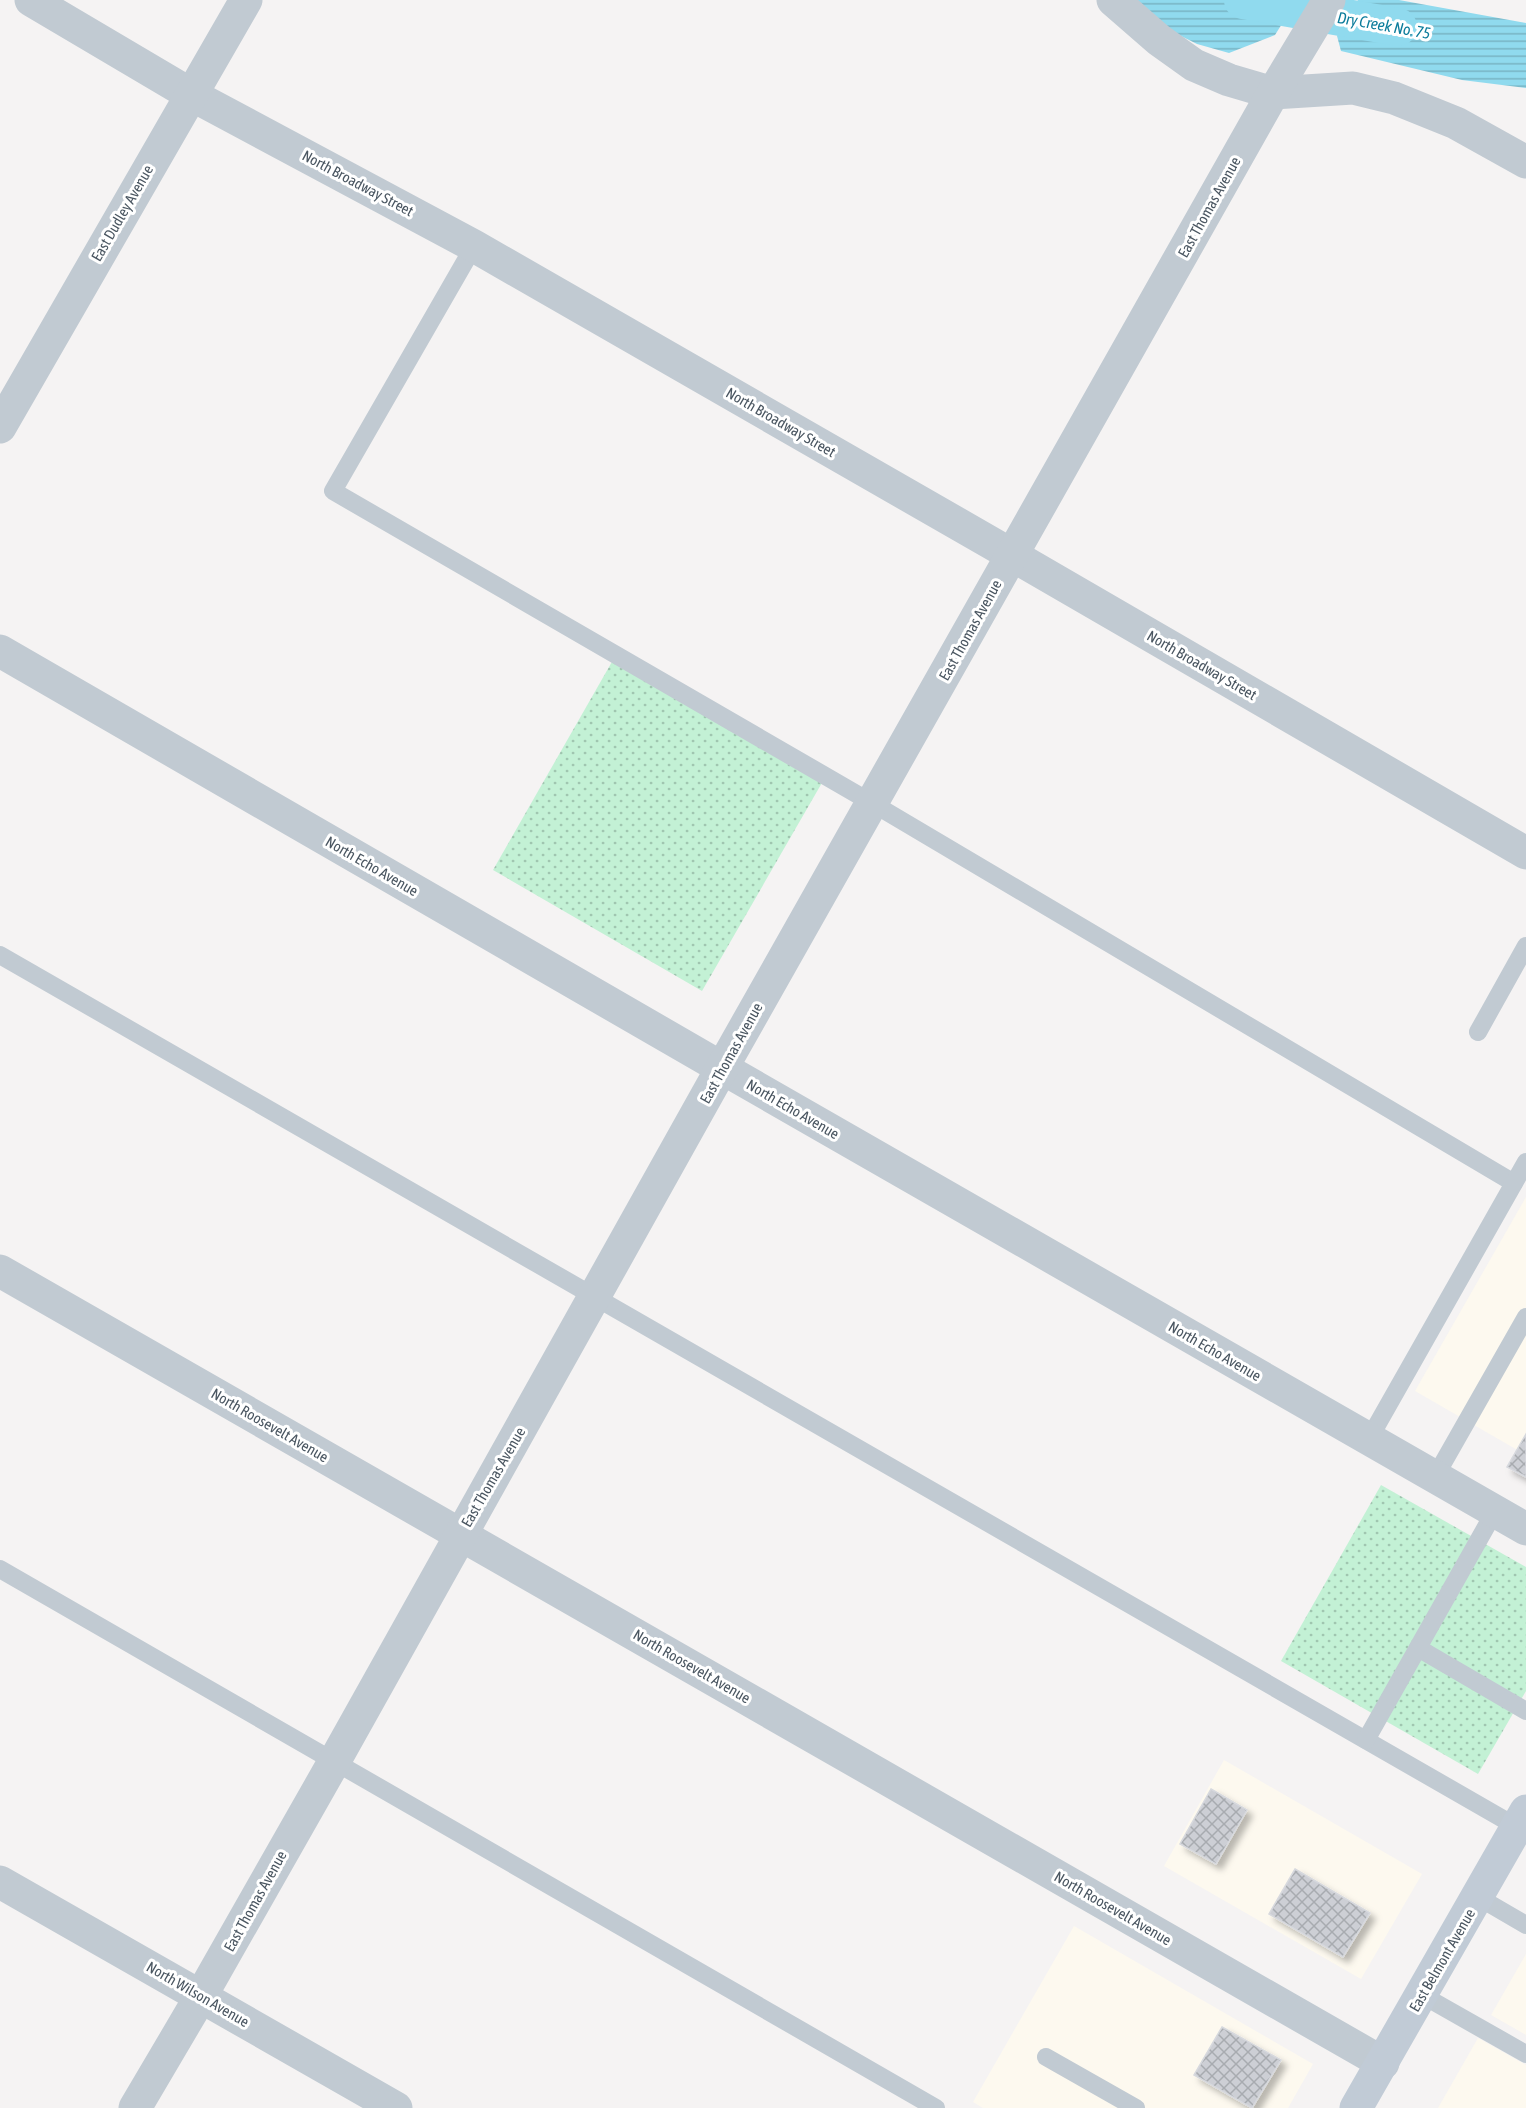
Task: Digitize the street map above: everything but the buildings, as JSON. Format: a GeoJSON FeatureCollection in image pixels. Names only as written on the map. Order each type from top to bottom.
{"type":"FeatureCollection","features":[{"type":"Feature","properties":{"kind":"main road","name":"East Belmont Avenue"},"geometry":{"type":"LineString","coordinates":[[1356,2108],[1522,1819]]}},
{"type":"Feature","properties":{"kind":"street","name":"North Broadway Street"},"geometry":{"type":"LineString","coordinates":[[31,0],[190,94],[474,246],[1526,853]]}},
{"type":"Feature","properties":{"kind":"street","name":"East Dudley Avenue"},"geometry":{"type":"LineString","coordinates":[[0,427],[246,0]]}},
{"type":"Feature","properties":{"kind":"street"},"geometry":{"type":"LineString","coordinates":[[1113,0],[1159,40],[1194,65],[1229,80],[1273,93],[1353,88],[1394,99],[1456,123],[1526,162]]}},
{"type":"Feature","properties":{"kind":"street","name":"East Thomas Avenue"},"geometry":{"type":"LineString","coordinates":[[135,2108],[334,1762],[722,1068],[1273,93],[1329,0]]}},
{"type":"Feature","properties":{"kind":"street","name":"North Echo Avenue"},"geometry":{"type":"LineString","coordinates":[[0,651],[1526,1529]]}},
{"type":"Feature","properties":{"kind":"street","name":"North Roosevelt Avenue"},"geometry":{"type":"LineString","coordinates":[[0,1271],[1383,2062]]}},
{"type":"Feature","properties":{"kind":"street","name":"North Wilson Avenue"},"geometry":{"type":"LineString","coordinates":[[0,1882],[396,2108]]}},
{"type":"Feature","properties":{"kind":"lane"},"geometry":{"type":"LineString","coordinates":[[474,246],[333,491],[872,803],[1514,1183]]}},
{"type":"Feature","properties":{"kind":"lane"},"geometry":{"type":"LineString","coordinates":[[1478,1032],[1526,946]]}},
{"type":"Feature","properties":{"kind":"lane"},"geometry":{"type":"LineString","coordinates":[[0,955],[1366,1740],[1522,1819]]}},
{"type":"Feature","properties":{"kind":"lane"},"geometry":{"type":"LineString","coordinates":[[1369,1439],[1526,1162]]}},
{"type":"Feature","properties":{"kind":"lane"},"geometry":{"type":"LineString","coordinates":[[1435,1477],[1526,1317]]}},
{"type":"Feature","properties":{"kind":"lane"},"geometry":{"type":"LineString","coordinates":[[1366,1740],[1495,1511]]}},
{"type":"Feature","properties":{"kind":"lane"},"geometry":{"type":"LineString","coordinates":[[0,1569],[936,2108]]}},
{"type":"Feature","properties":{"kind":"lane"},"geometry":{"type":"LineString","coordinates":[[1418,1648],[1526,1711]]}},
{"type":"Feature","properties":{"kind":"lane"},"geometry":{"type":"LineString","coordinates":[[1478,1897],[1526,1925]]}},
{"type":"Feature","properties":{"kind":"lane"},"geometry":{"type":"LineString","coordinates":[[1422,1995],[1526,2054]]}},
{"type":"Feature","properties":{"kind":"lane"},"geometry":{"type":"LineString","coordinates":[[1046,2057],[1136,2108]]}},
{"type":"Feature","properties":{"kind":"shaded area"},"geometry":{"type":"Polygon","coordinates":[[[1526,1197],[1526,1455],[1415,1391],[1526,1197]]]}},
{"type":"Feature","properties":{"kind":"shaded area"},"geometry":{"type":"Polygon","coordinates":[[[1224,1760],[1422,1874],[1361,1979],[1164,1866],[1224,1760]]]}},
{"type":"Feature","properties":{"kind":"shaded area"},"geometry":{"type":"Polygon","coordinates":[[[1074,1926],[1313,2064],[1288,2108],[983,2108],[973,2102],[1074,1926]]]}},
{"type":"Feature","properties":{"kind":"shaded area"},"geometry":{"type":"Polygon","coordinates":[[[1526,1954],[1526,2035],[1491,2015],[1526,1954]]]}},
{"type":"Feature","properties":{"kind":"shaded area"},"geometry":{"type":"Polygon","coordinates":[[[1478,2038],[1526,2065],[1526,2108],[1438,2108],[1478,2038]]]}},
{"type":"Feature","properties":{"kind":"green space"},"geometry":{"type":"Polygon","coordinates":[[[613,660],[823,781],[702,991],[493,870],[613,660]]]}},
{"type":"Feature","properties":{"kind":"green space"},"geometry":{"type":"Polygon","coordinates":[[[1381,1485],[1526,1567],[1526,1691],[1478,1774],[1281,1661],[1381,1485]]]}},
{"type":"Feature","properties":{"kind":"water"},"geometry":{"type":"Polygon","coordinates":[[[1135,0],[1297,0],[1275,35],[1229,53],[1197,44],[1163,27],[1135,0]]]}},
{"type":"Feature","properties":{"kind":"water"},"geometry":{"type":"Polygon","coordinates":[[[1358,0],[1399,0],[1526,23],[1526,88],[1462,80],[1341,51],[1337,36],[1358,0]]]}},
{"type":"Feature","properties":{"kind":"waterway","name":"Dry Creek No. 75"},"geometry":{"type":"LineString","coordinates":[[1243,0],[1398,27]]}}]}
